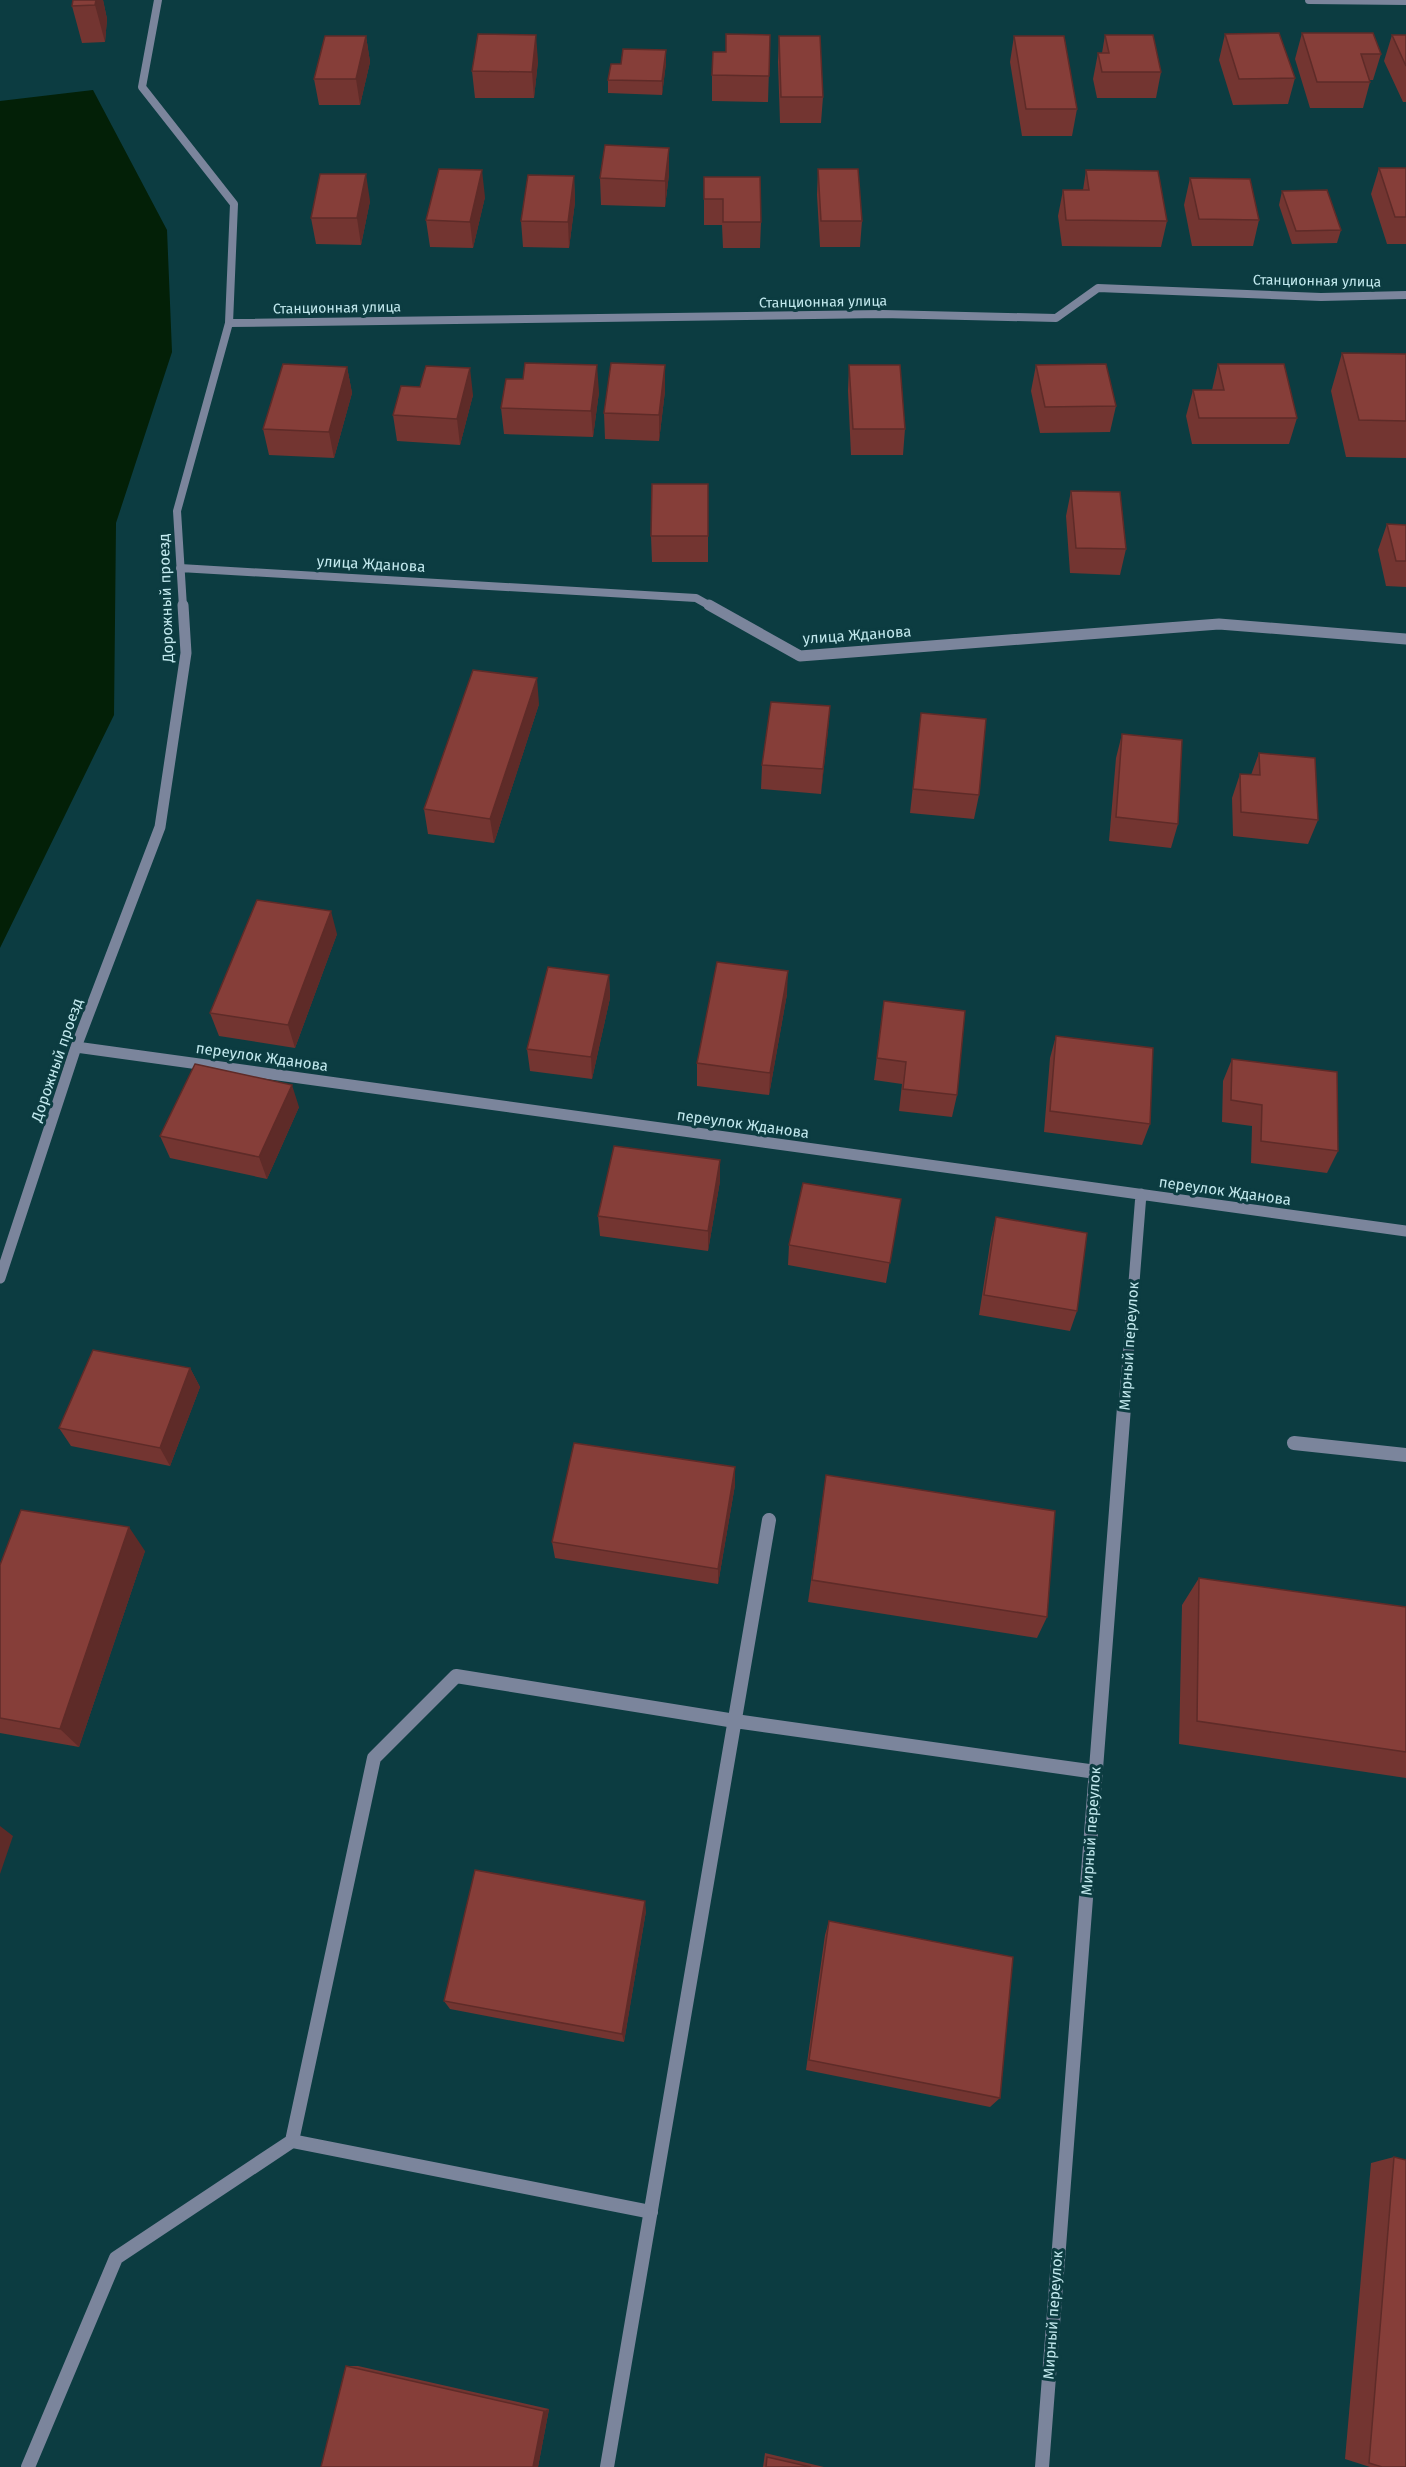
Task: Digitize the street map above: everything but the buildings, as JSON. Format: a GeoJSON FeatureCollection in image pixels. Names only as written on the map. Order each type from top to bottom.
{"type":"FeatureCollection","features":[{"type":"Feature","properties":{"kind":"street","name":"Дорожный проезд"},"geometry":{"type":"LineString","coordinates":[[0,1278],[76,1047],[160,827],[186,653],[177,511],[229,322],[234,204],[142,87],[158,0]]}},
{"type":"Feature","properties":{"kind":"street"},"geometry":{"type":"LineString","coordinates":[[1309,0],[1406,1]]}},
{"type":"Feature","properties":{"kind":"street","name":"Станционная улица"},"geometry":{"type":"LineString","coordinates":[[229,322],[882,314],[1056,318],[1098,288],[1321,297],[1406,295]]}},
{"type":"Feature","properties":{"kind":"street","name":"улица Жданова"},"geometry":{"type":"LineString","coordinates":[[180,568],[696,598],[800,656],[1219,624],[1406,639]]}},
{"type":"Feature","properties":{"kind":"street","name":"переулок Жданова"},"geometry":{"type":"LineString","coordinates":[[76,1047],[1406,1231]]}},
{"type":"Feature","properties":{"kind":"street","name":"Мирный переулок"},"geometry":{"type":"LineString","coordinates":[[1042,2467],[1141,1194]]}},
{"type":"Feature","properties":{"kind":"street"},"geometry":{"type":"LineString","coordinates":[[1294,1443],[1406,1455]]}},
{"type":"Feature","properties":{"kind":"street"},"geometry":{"type":"LineString","coordinates":[[608,2467],[769,1520]]}},
{"type":"Feature","properties":{"kind":"street"},"geometry":{"type":"LineString","coordinates":[[28,2467],[116,2258],[292,2141],[374,1758],[456,1676],[735,1721],[1096,1772]]}},
{"type":"Feature","properties":{"kind":"street"},"geometry":{"type":"LineString","coordinates":[[292,2141],[651,2212]]}},
{"type":"Feature","properties":{"kind":"shaded area"},"geometry":{"type":"Polygon","coordinates":[[[93,90],[167,230],[172,352],[116,523],[114,715],[0,948],[0,101],[93,90]]]}}]}
